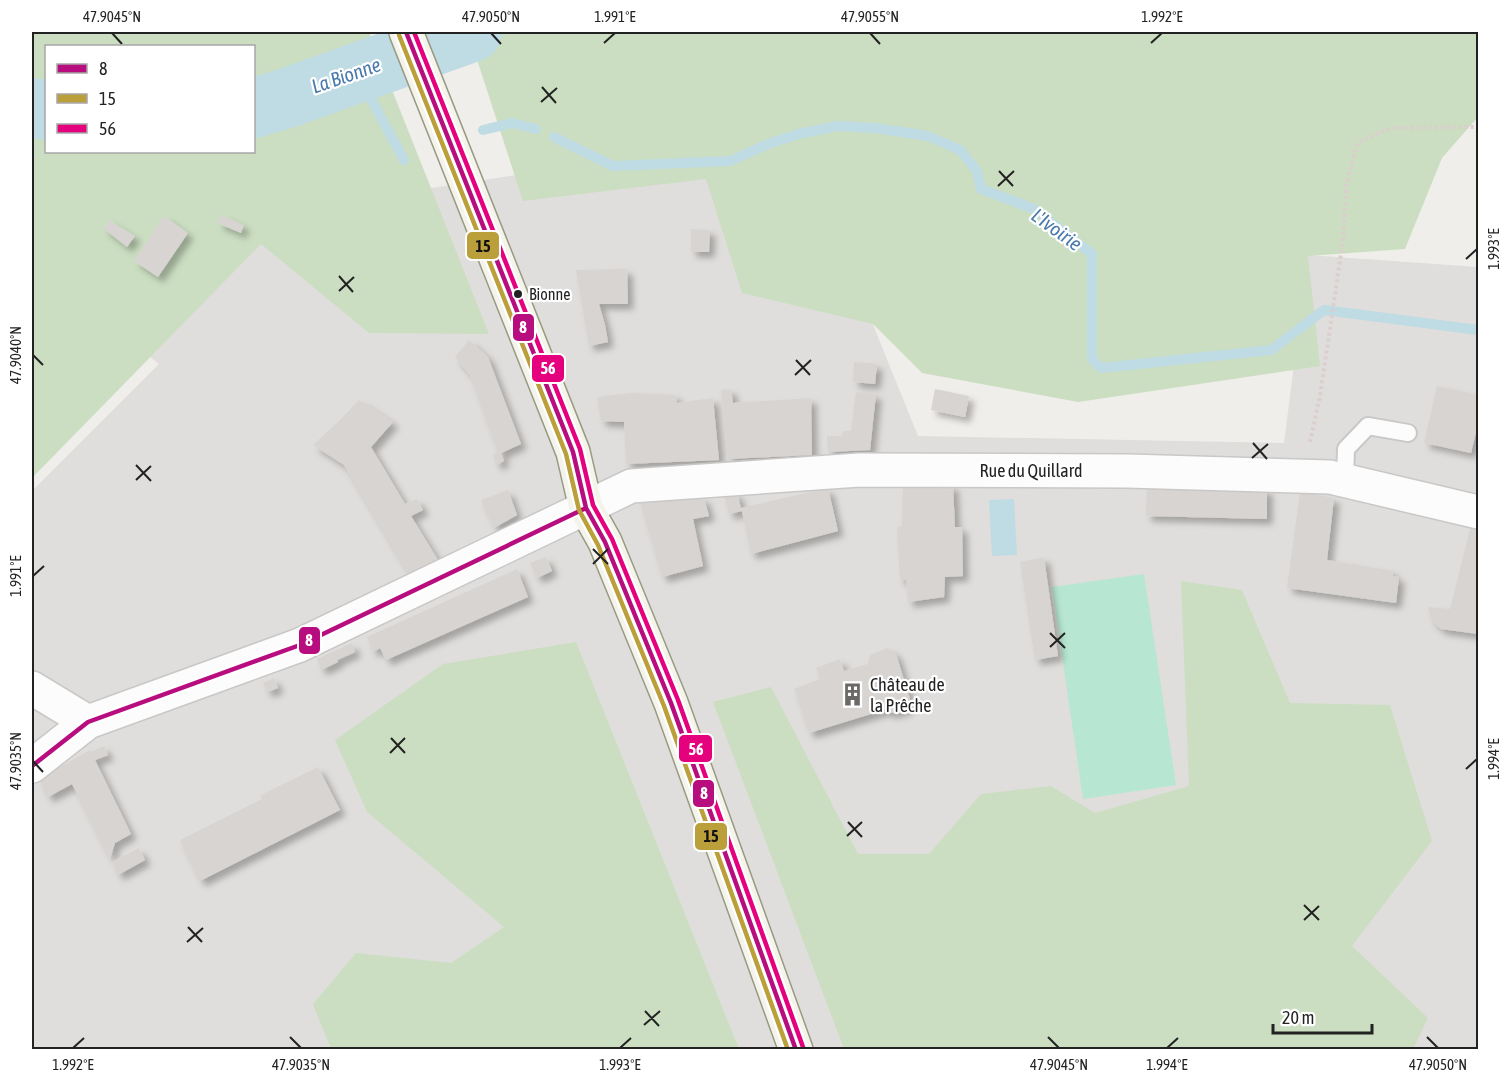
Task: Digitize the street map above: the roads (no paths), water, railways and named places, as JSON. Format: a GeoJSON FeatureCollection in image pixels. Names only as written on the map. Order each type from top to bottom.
{"type":"FeatureCollection","features":[{"type":"Feature","properties":{"kind":"main road"},"geometry":{"type":"LineString","coordinates":[[406,32],[573,452],[586,508],[606,542],[671,703],[796,1050]]}},
{"type":"Feature","properties":{"kind":"street","name":"Rue du Quillard"},"geometry":{"type":"LineString","coordinates":[[32,766],[88,722],[300,645],[631,486],[859,470],[1128,471],[1305,476],[1345,480],[1479,512]]}},
{"type":"Feature","properties":{"kind":"street"},"geometry":{"type":"LineString","coordinates":[[32,688],[88,722]]}},
{"type":"Feature","properties":{"kind":"lane"},"geometry":{"type":"LineString","coordinates":[[1345,480],[1346,449],[1368,426],[1408,432]]}},
{"type":"Feature","properties":{"kind":"water"},"geometry":{"type":"Polygon","coordinates":[[[1014,499],[1017,555],[992,556],[989,500],[1014,499]]]}},
{"type":"Feature","properties":{"kind":"waterway","name":"La Bionne"},"geometry":{"type":"LineString","coordinates":[[255,108],[472,32]]}},
{"type":"Feature","properties":{"kind":"waterway","name":"L'Ivoirie"},"geometry":{"type":"LineString","coordinates":[[357,73],[404,160]]}},
{"type":"Feature","properties":{"kind":"waterway","name":"La Bionne"},"geometry":{"type":"LineString","coordinates":[[32,108],[45,110]]}},
{"type":"Feature","properties":{"kind":"waterway","name":"L'Ivoirie"},"geometry":{"type":"LineString","coordinates":[[483,130],[512,123],[536,129]]}},
{"type":"Feature","properties":{"kind":"waterway","name":"L'Ivoirie"},"geometry":{"type":"LineString","coordinates":[[554,137],[613,166],[730,161],[768,144],[799,134],[837,126],[875,128],[928,136],[960,150],[977,171],[981,189],[1034,209],[1092,254],[1092,359],[1101,368],[1271,350],[1324,310],[1478,330]]}},
{"type":"Feature","properties":{"kind":"place","name":"Bionne"},"geometry":{"type":"Point","coordinates":[518,294]}},
{"type":"Feature","properties":{"kind":"place","name":"Château de la Prêche"},"geometry":{"type":"Point","coordinates":[852,694]}}]}
